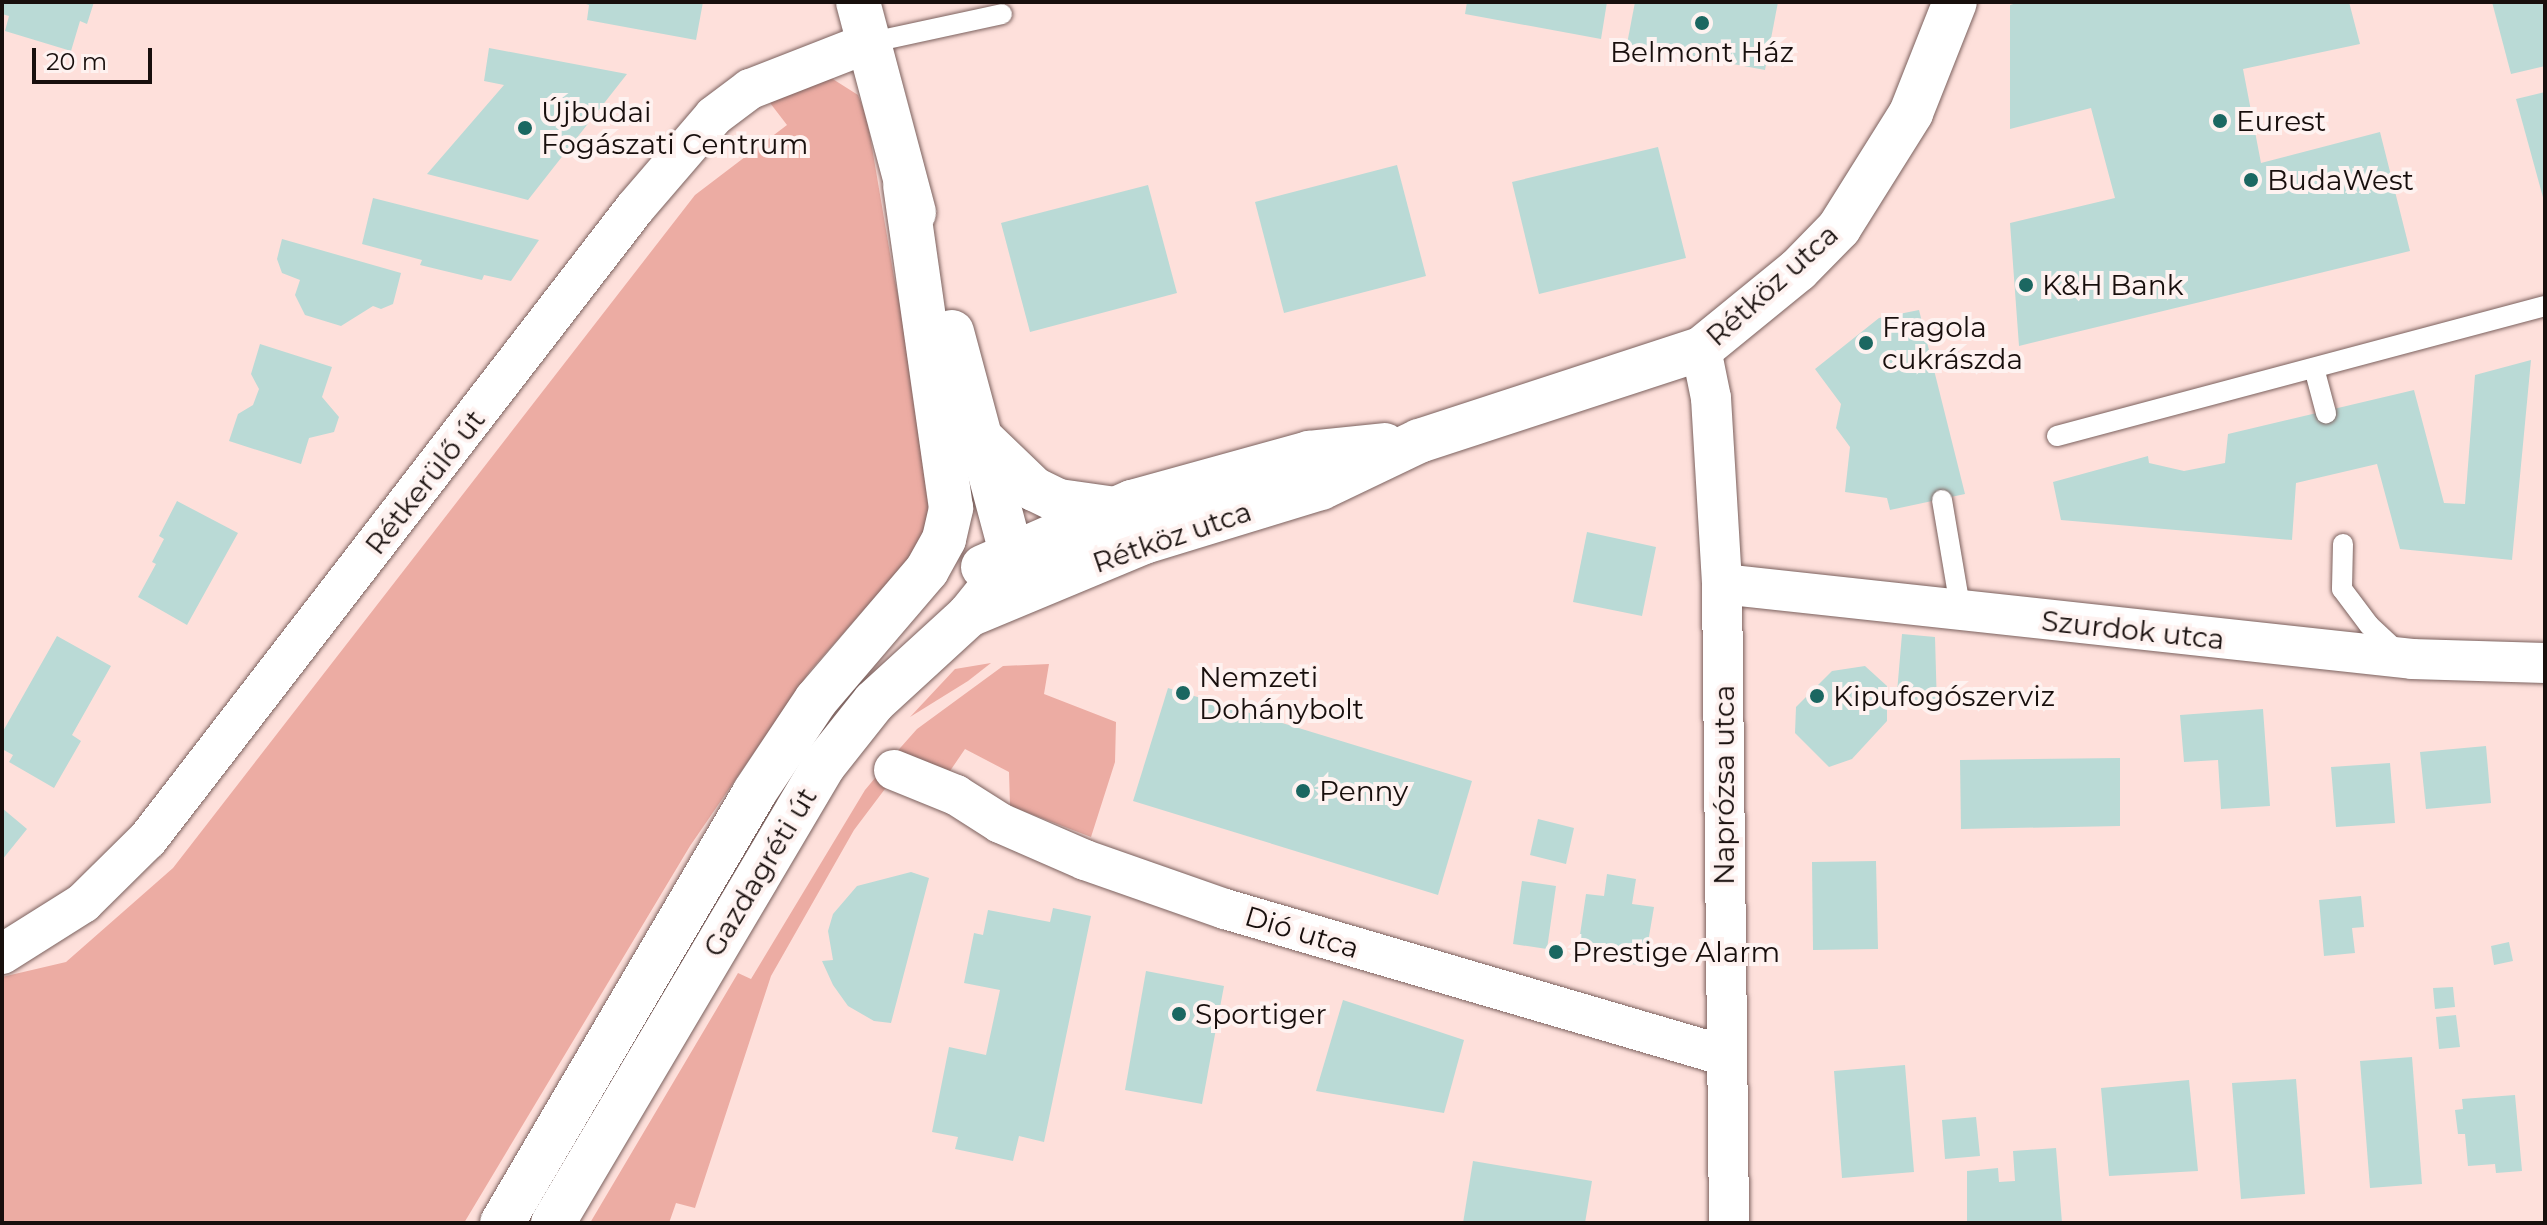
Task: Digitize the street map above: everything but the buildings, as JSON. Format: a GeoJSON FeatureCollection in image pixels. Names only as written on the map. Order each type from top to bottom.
{"type":"FeatureCollection","features":[{"type":"Feature","properties":{"kind":"street","name":"Rétköz utca"},"geometry":{"type":"LineString","coordinates":[[1008,569],[1135,545],[1321,488],[1419,441],[1701,349],[1798,270],[1839,228],[1911,113],[1955,2]]}},
{"type":"Feature","properties":{"kind":"street","name":"Gazdagréti út"},"geometry":{"type":"LineString","coordinates":[[840,673],[948,589],[1008,569],[978,434],[905,185],[863,22]]}},
{"type":"Feature","properties":{"kind":"street","name":"Rétkerülő út"},"geometry":{"type":"LineString","coordinates":[[2,954],[83,903],[148,839],[635,208],[714,116],[750,89],[863,22]]}},
{"type":"Feature","properties":{"kind":"street","name":"Gazdagréti út"},"geometry":{"type":"LineString","coordinates":[[502,1223],[754,793],[840,673],[927,570],[944,539],[951,508],[905,185]]}},
{"type":"Feature","properties":{"kind":"street","name":"Naprózsa utca"},"geometry":{"type":"LineString","coordinates":[[1701,349],[1711,398],[1722,584],[1729,1223]]}},
{"type":"Feature","properties":{"kind":"street"},"geometry":{"type":"LineString","coordinates":[[935,383],[981,534],[1008,569]]}},
{"type":"Feature","properties":{"kind":"street"},"geometry":{"type":"LineString","coordinates":[[978,434],[1034,489],[1059,501],[1115,509]]}},
{"type":"Feature","properties":{"kind":"street","name":"Rétköz utca"},"geometry":{"type":"LineString","coordinates":[[969,615],[1008,569],[1115,509],[1309,453],[1419,441]]}},
{"type":"Feature","properties":{"kind":"street","name":"Szurdok utca"},"geometry":{"type":"LineString","coordinates":[[1722,584],[2404,658],[2545,663]]}},
{"type":"Feature","properties":{"kind":"street","name":"Gazdagréti út"},"geometry":{"type":"LineString","coordinates":[[553,1223],[824,765],[874,702],[969,615]]}},
{"type":"Feature","properties":{"kind":"street","name":"Dió utca"},"geometry":{"type":"LineString","coordinates":[[894,770],[956,795],[1000,823],[1085,860],[1225,909],[1726,1056]]}},
{"type":"Feature","properties":{"kind":"lane"},"geometry":{"type":"LineString","coordinates":[[863,22],[1002,14]]}},
{"type":"Feature","properties":{"kind":"lane"},"geometry":{"type":"LineString","coordinates":[[2057,436],[2545,306]]}},
{"type":"Feature","properties":{"kind":"lane"},"geometry":{"type":"LineString","coordinates":[[2314,368],[2326,413]]}},
{"type":"Feature","properties":{"kind":"lane"},"geometry":{"type":"LineString","coordinates":[[1942,500],[1961,612]]}},
{"type":"Feature","properties":{"kind":"lane"},"geometry":{"type":"LineString","coordinates":[[2343,544],[2342,589],[2369,625],[2404,658]]}},
{"type":"Feature","properties":{"kind":"shaded area"},"geometry":{"type":"Polygon","coordinates":[[[828,76],[858,95],[867,118],[894,277],[935,463],[932,532],[810,671],[690,846],[464,1223],[2,1223],[2,977],[66,962],[173,868],[695,195],[787,125],[767,99],[828,76]]]}},
{"type":"Feature","properties":{"kind":"shaded area"},"geometry":{"type":"Polygon","coordinates":[[[991,663],[968,681],[910,717],[955,669],[991,663]]]}},
{"type":"Feature","properties":{"kind":"shaded area"},"geometry":{"type":"Polygon","coordinates":[[[1049,664],[1044,694],[1116,722],[1115,762],[1091,837],[1010,806],[1009,772],[965,749],[950,771],[909,757],[854,830],[771,976],[695,1208],[676,1203],[669,1223],[590,1223],[738,973],[751,979],[865,790],[917,729],[1003,666],[1049,664]]]}},
{"type":"Feature","properties":{"kind":"place","name":"Belmont Ház"},"geometry":{"type":"Point","coordinates":[1702,23]}},
{"type":"Feature","properties":{"kind":"place","name":"Eurest"},"geometry":{"type":"Point","coordinates":[2220,121]}},
{"type":"Feature","properties":{"kind":"place","name":"Újbudai Fogászati Centrum"},"geometry":{"type":"Point","coordinates":[525,128]}},
{"type":"Feature","properties":{"kind":"place","name":"BudaWest"},"geometry":{"type":"Point","coordinates":[2251,180]}},
{"type":"Feature","properties":{"kind":"place","name":"K&H Bank"},"geometry":{"type":"Point","coordinates":[2026,285]}},
{"type":"Feature","properties":{"kind":"place","name":"Fragola cukrászda"},"geometry":{"type":"Point","coordinates":[1866,343]}},
{"type":"Feature","properties":{"kind":"place","name":"Nemzeti Dohánybolt"},"geometry":{"type":"Point","coordinates":[1183,693]}},
{"type":"Feature","properties":{"kind":"place","name":"Kipufogószerviz"},"geometry":{"type":"Point","coordinates":[1817,696]}},
{"type":"Feature","properties":{"kind":"place","name":"Penny"},"geometry":{"type":"Point","coordinates":[1303,791]}},
{"type":"Feature","properties":{"kind":"place","name":"Prestige Alarm"},"geometry":{"type":"Point","coordinates":[1556,952]}},
{"type":"Feature","properties":{"kind":"place","name":"Sportiger"},"geometry":{"type":"Point","coordinates":[1179,1014]}}]}
